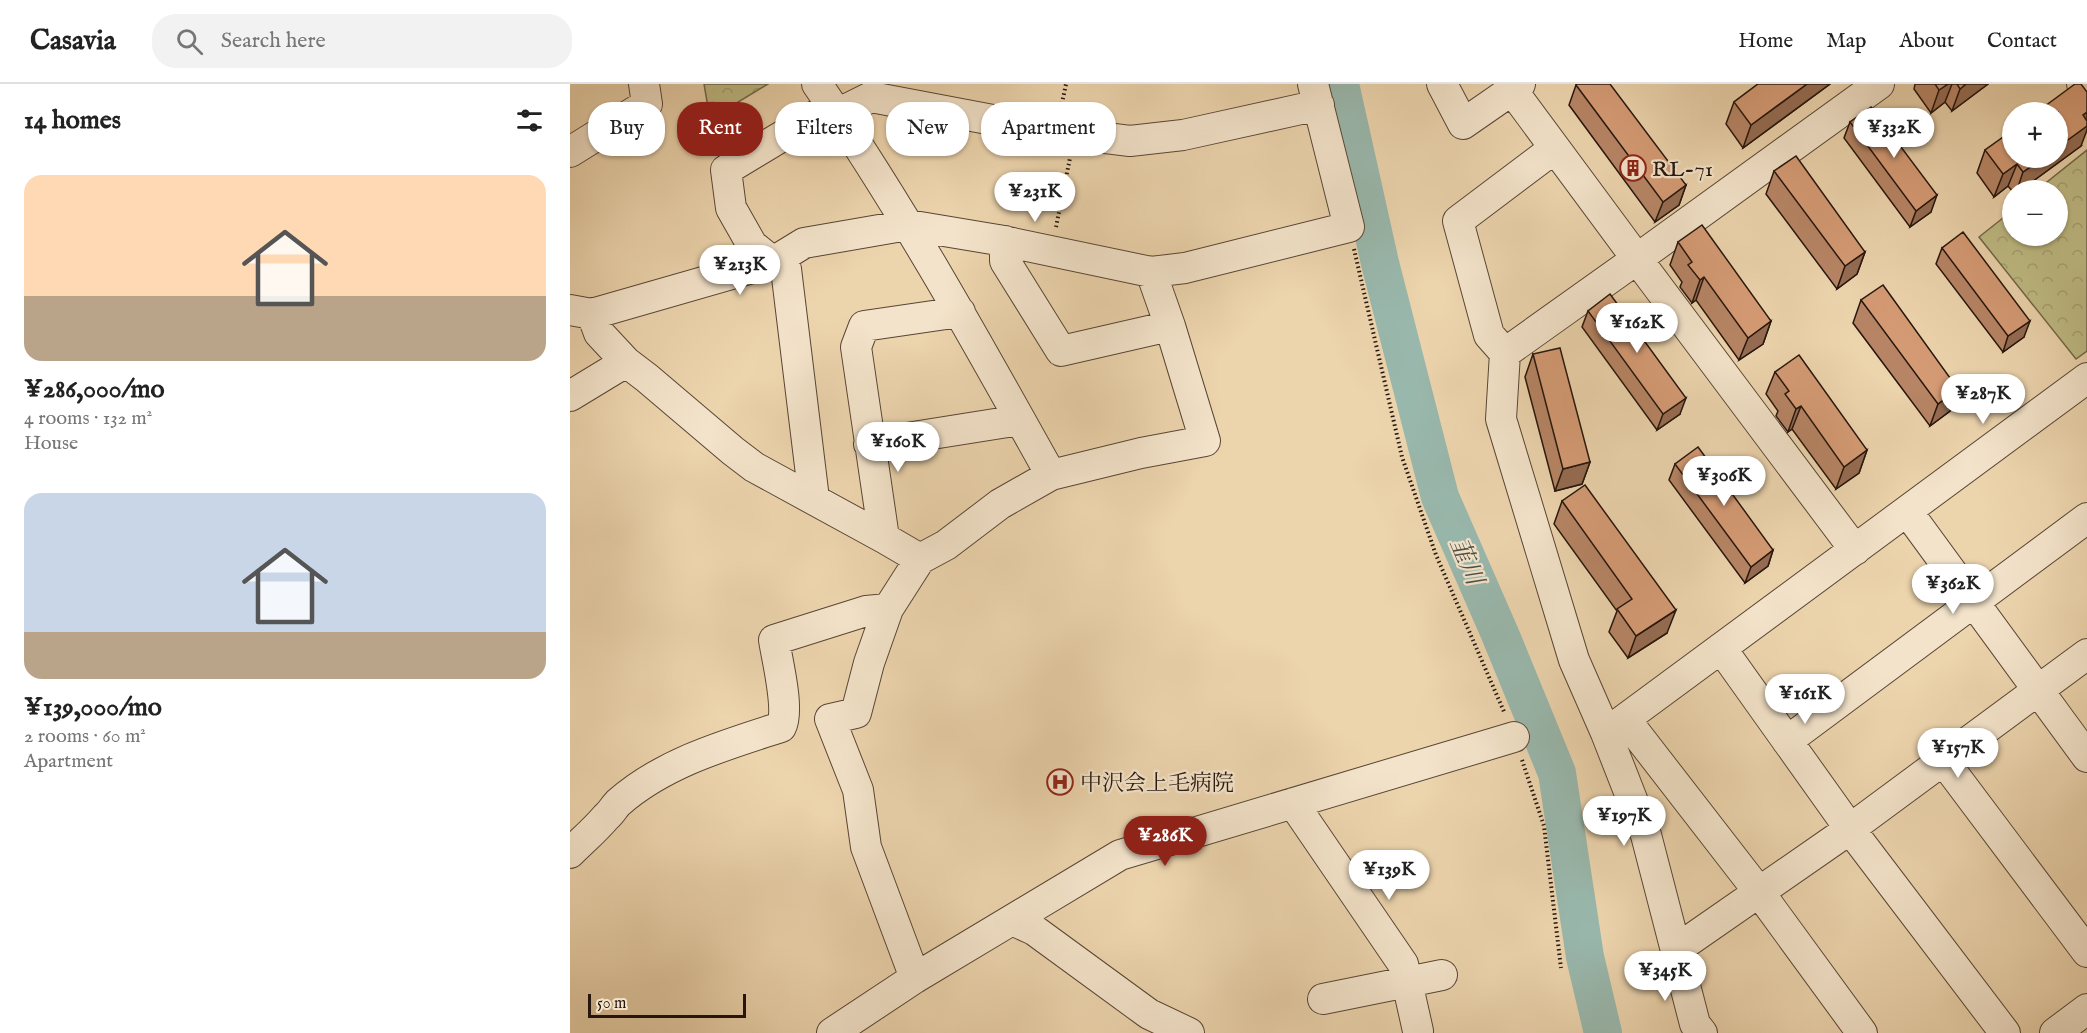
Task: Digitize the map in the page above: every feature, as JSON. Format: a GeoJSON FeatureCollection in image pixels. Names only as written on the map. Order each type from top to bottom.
{"type":"FeatureCollection","features":[{"type":"Feature","properties":{"kind":"street"},"geometry":{"type":"LineString","coordinates":[[572,146],[647,104],[644,84]]}},
{"type":"Feature","properties":{"kind":"street"},"geometry":{"type":"LineString","coordinates":[[1442,84],[1462,124],[1516,87],[1555,148],[1855,550]]}},
{"type":"Feature","properties":{"kind":"street"},"geometry":{"type":"LineString","coordinates":[[2082,84],[2087,91]]}},
{"type":"Feature","properties":{"kind":"street"},"geometry":{"type":"LineString","coordinates":[[1505,353],[1637,259],[1867,87]]}},
{"type":"Feature","properties":{"kind":"street"},"geometry":{"type":"LineString","coordinates":[[920,559],[754,467],[733,452],[647,378],[626,363],[581,312],[773,262],[804,243],[908,225],[1005,241],[1150,272],[1185,268],[1349,227],[1316,95],[1183,135],[1130,141],[1116,139]]}},
{"type":"Feature","properties":{"kind":"street"},"geometry":{"type":"LineString","coordinates":[[814,499],[786,269],[752,245],[731,208],[726,170],[829,101],[871,97],[981,117]]}},
{"type":"Feature","properties":{"kind":"street"},"geometry":{"type":"LineString","coordinates":[[829,101],[960,312],[1051,475]]}},
{"type":"Feature","properties":{"kind":"street"},"geometry":{"type":"LineString","coordinates":[[1555,148],[1458,220],[1488,335],[1505,353],[1501,419],[1574,660],[1615,726],[1759,892],[1862,1033]]}},
{"type":"Feature","properties":{"kind":"street"},"geometry":{"type":"LineString","coordinates":[[1005,241],[1005,261],[1061,351],[1170,327]]}},
{"type":"Feature","properties":{"kind":"street"},"geometry":{"type":"LineString","coordinates":[[915,978],[866,847],[858,790],[830,719],[856,713],[869,663],[888,609],[920,559],[946,545],[1000,504],[1051,475],[1141,453],[1205,441],[1170,327],[1150,272]]}},
{"type":"Feature","properties":{"kind":"street"},"geometry":{"type":"LineString","coordinates":[[884,538],[856,347],[864,326],[960,312]]}},
{"type":"Feature","properties":{"kind":"street"},"geometry":{"type":"LineString","coordinates":[[570,396],[626,363]]}},
{"type":"Feature","properties":{"kind":"street"},"geometry":{"type":"LineString","coordinates":[[1615,726],[2087,378]]}},
{"type":"Feature","properties":{"kind":"street"},"geometry":{"type":"LineString","coordinates":[[869,444],[1020,420]]}},
{"type":"Feature","properties":{"kind":"street"},"geometry":{"type":"LineString","coordinates":[[1907,511],[2087,757]]}},
{"type":"Feature","properties":{"kind":"street"},"geometry":{"type":"LineString","coordinates":[[1787,741],[2087,518]]}},
{"type":"Feature","properties":{"kind":"street"},"geometry":{"type":"LineString","coordinates":[[570,853],[608,816],[617,803],[652,779],[717,747],[781,726],[783,695],[774,640],[866,611],[888,609]]}},
{"type":"Feature","properties":{"kind":"street"},"geometry":{"type":"LineString","coordinates":[[1721,648],[1850,829],[2005,1033]]}},
{"type":"Feature","properties":{"kind":"street"},"geometry":{"type":"LineString","coordinates":[[1677,950],[1850,829],[2087,654]]}},
{"type":"Feature","properties":{"kind":"street"},"geometry":{"type":"LineString","coordinates":[[1615,726],[1677,950],[1695,1024],[1702,1033]]}},
{"type":"Feature","properties":{"kind":"street"},"geometry":{"type":"LineString","coordinates":[[832,1033],[915,978],[1120,855],[1514,737]]}},
{"type":"Feature","properties":{"kind":"street"},"geometry":{"type":"LineString","coordinates":[[1942,760],[2087,952]]}},
{"type":"Feature","properties":{"kind":"street"},"geometry":{"type":"LineString","coordinates":[[1293,803],[1403,964],[1418,1030]]}},
{"type":"Feature","properties":{"kind":"street"},"geometry":{"type":"LineString","coordinates":[[1012,920],[1034,930],[1149,1014],[1189,1033]]}},
{"type":"Feature","properties":{"kind":"street"},"geometry":{"type":"LineString","coordinates":[[1323,999],[1442,975]]}},
{"type":"Feature","properties":{"kind":"street"},"geometry":{"type":"LineString","coordinates":[[2055,1033],[2087,1010]]}},
{"type":"Feature","properties":{"kind":"path"},"geometry":{"type":"LineString","coordinates":[[1052,251],[1071,156]]}},
{"type":"Feature","properties":{"kind":"path"},"geometry":{"type":"LineString","coordinates":[[1349,227],[1402,457],[1436,555],[1514,737],[1544,826],[1561,968]]}},
{"type":"Feature","properties":{"kind":"green space"},"geometry":{"type":"Polygon","coordinates":[[[704,84],[768,84],[738,102],[707,102],[704,84]]]}},
{"type":"Feature","properties":{"kind":"green space"},"geometry":{"type":"Polygon","coordinates":[[[2087,150],[2087,351],[2076,359],[1979,237],[2002,219],[2002,246],[2068,246],[2068,180],[2050,180],[2064,168],[2068,168],[2068,165],[2087,150]]]}},
{"type":"Feature","properties":{"kind":"building"},"geometry":{"type":"Polygon","coordinates":[[[1577,84],[1610,84],[1686,185],[1663,202],[1577,84]]]}},
{"type":"Feature","properties":{"kind":"building"},"geometry":{"type":"Polygon","coordinates":[[[1758,84],[1807,84],[1751,125],[1734,102],[1758,84]]]}},
{"type":"Feature","properties":{"kind":"building"},"geometry":{"type":"Polygon","coordinates":[[[1935,84],[1948,84],[1939,90],[1935,84]]]}},
{"type":"Feature","properties":{"kind":"building"},"geometry":{"type":"Polygon","coordinates":[[[2075,84],[2081,84],[2087,92],[2087,112],[2083,115],[2087,126],[2068,140],[2068,102],[2051,102],[2075,84]]]}},
{"type":"Feature","properties":{"kind":"building"},"geometry":{"type":"Polygon","coordinates":[[[1871,107],[1937,195],[1916,211],[1850,122],[1871,107]]]}},
{"type":"Feature","properties":{"kind":"building"},"geometry":{"type":"Polygon","coordinates":[[[2002,138],[2002,168],[2011,168],[2003,174],[1985,150],[2002,138]]]}},
{"type":"Feature","properties":{"kind":"building"},"geometry":{"type":"Polygon","coordinates":[[[1796,156],[1865,252],[1845,266],[1774,171],[1796,156]]]}},
{"type":"Feature","properties":{"kind":"building"},"geometry":{"type":"Polygon","coordinates":[[[1702,225],[1771,321],[1748,338],[1704,277],[1700,280],[1688,265],[1692,262],[1678,242],[1702,225]]]}},
{"type":"Feature","properties":{"kind":"building"},"geometry":{"type":"Polygon","coordinates":[[[1963,232],[2030,321],[2008,336],[1942,248],[1963,232]]]}},
{"type":"Feature","properties":{"kind":"building"},"geometry":{"type":"Polygon","coordinates":[[[1883,285],[1958,389],[1938,404],[1861,300],[1883,285]]]}},
{"type":"Feature","properties":{"kind":"building"},"geometry":{"type":"Polygon","coordinates":[[[1610,294],[1686,398],[1663,414],[1588,311],[1610,294]]]}},
{"type":"Feature","properties":{"kind":"building"},"geometry":{"type":"Polygon","coordinates":[[[1560,348],[1590,462],[1563,469],[1533,354],[1560,348]]]}},
{"type":"Feature","properties":{"kind":"building"},"geometry":{"type":"Polygon","coordinates":[[[1799,355],[1867,450],[1844,467],[1801,406],[1796,409],[1785,394],[1789,391],[1775,372],[1799,355]]]}},
{"type":"Feature","properties":{"kind":"building"},"geometry":{"type":"Polygon","coordinates":[[[1698,447],[1773,550],[1751,567],[1675,464],[1698,447]]]}},
{"type":"Feature","properties":{"kind":"building"},"geometry":{"type":"Polygon","coordinates":[[[1585,485],[1676,610],[1636,636],[1617,609],[1632,599],[1562,501],[1585,485]]]}},
{"type":"Feature","properties":{"kind":"waterway","name":"韮川"},"geometry":{"type":"LineString","coordinates":[[1340,84],[1380,263],[1440,497],[1557,773],[1585,957],[1603,1033]]}},
{"type":"Feature","properties":{"kind":"place","name":"RL-71"},"geometry":{"type":"Point","coordinates":[1633,168]}},
{"type":"Feature","properties":{"kind":"place","name":"中沢会上毛病院"},"geometry":{"type":"Point","coordinates":[1060,782]}}]}
